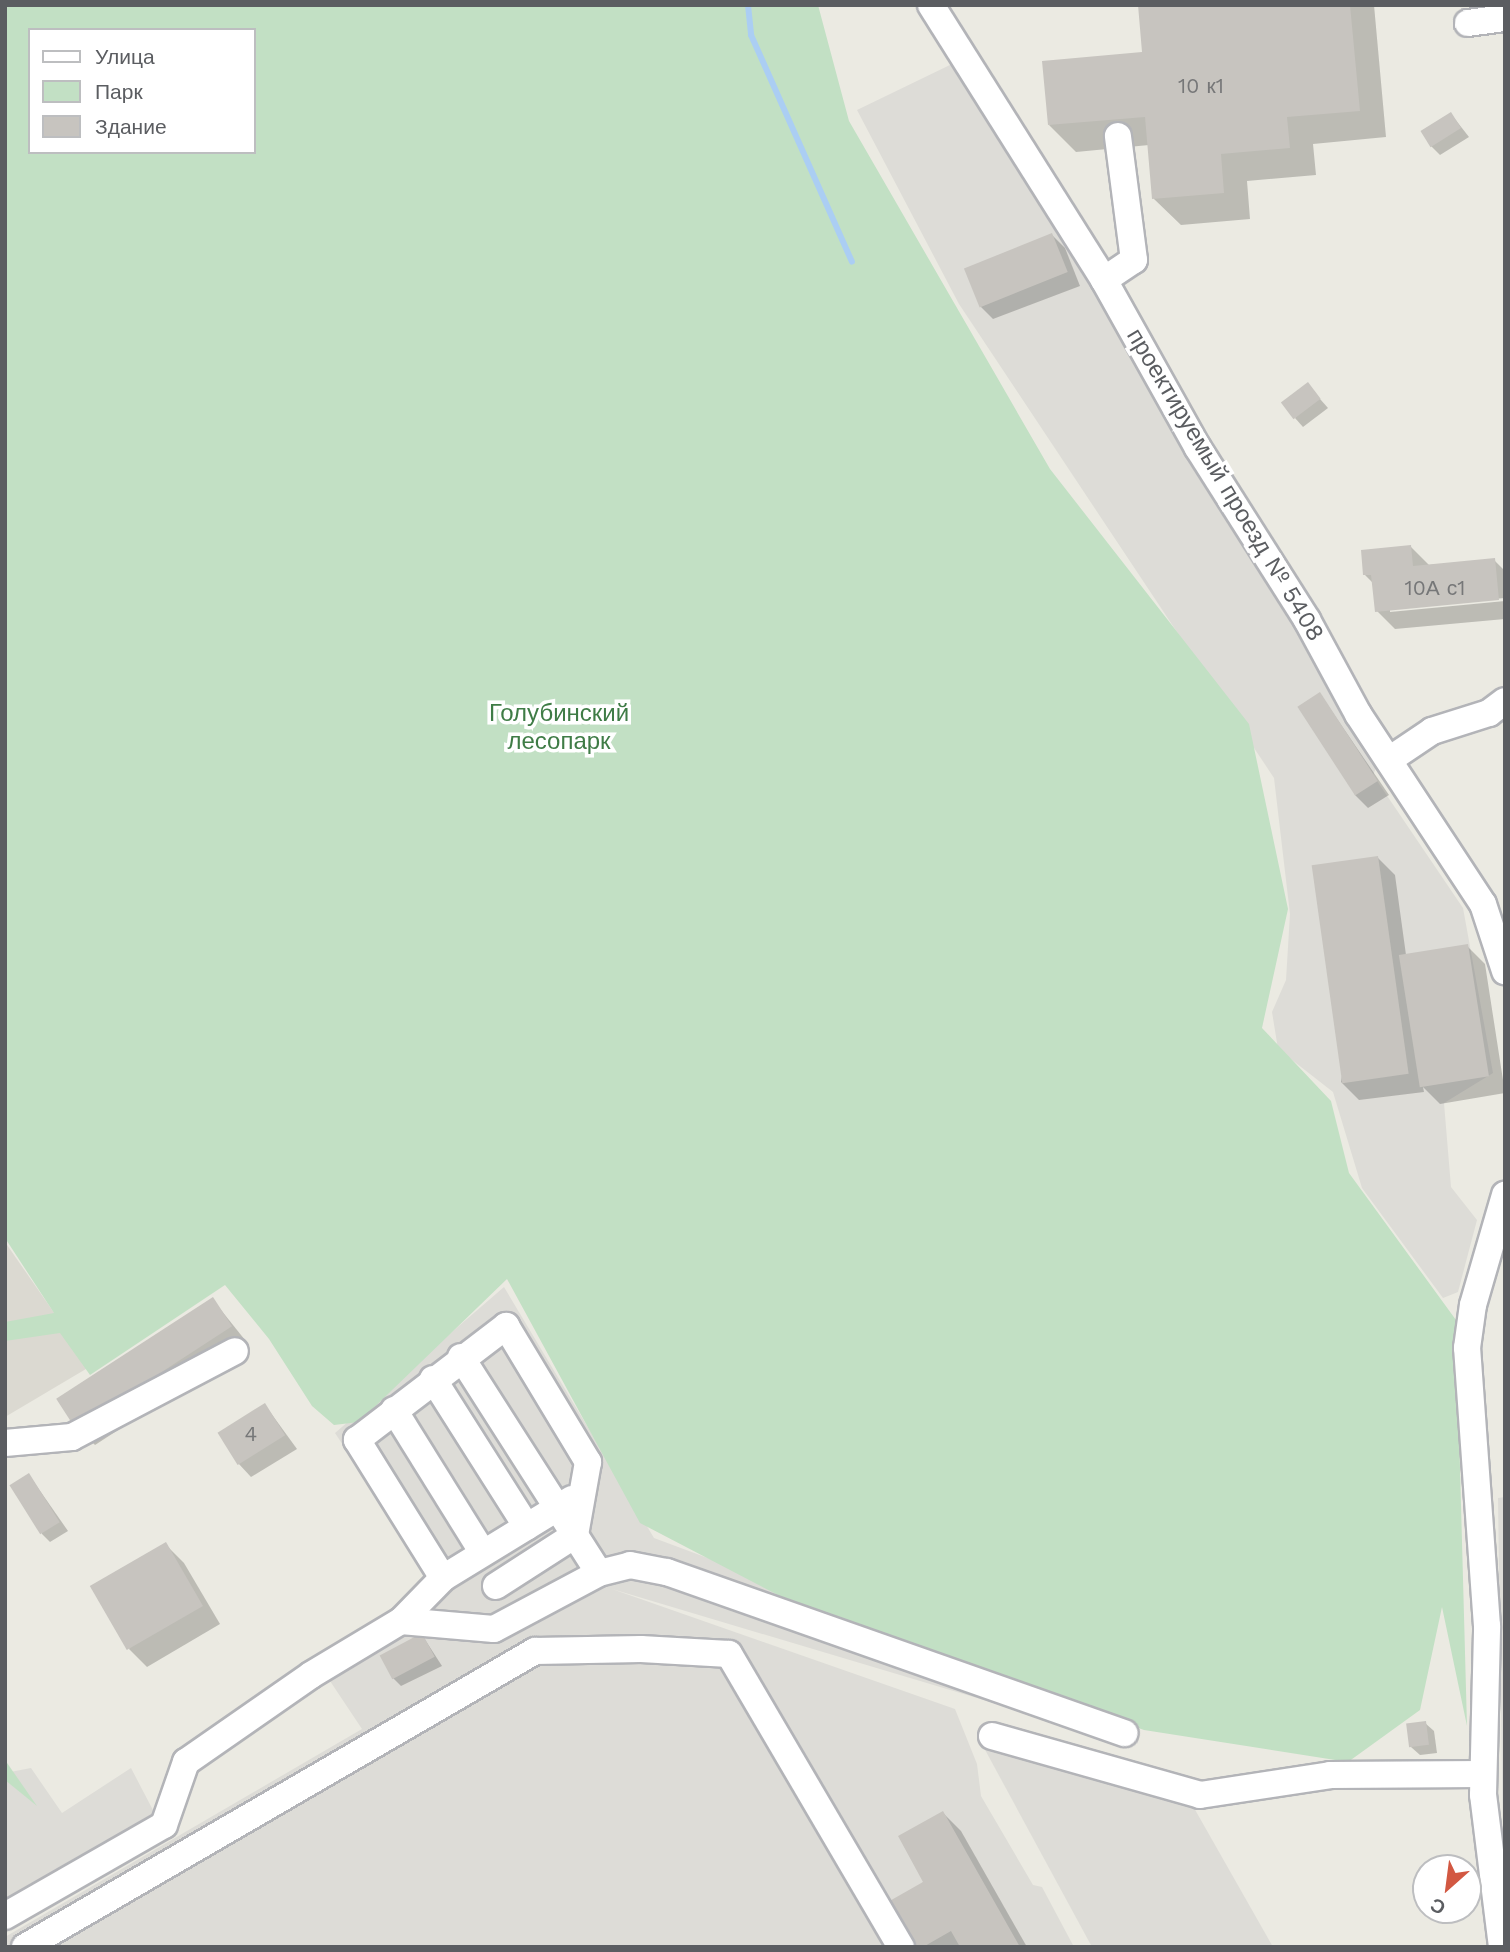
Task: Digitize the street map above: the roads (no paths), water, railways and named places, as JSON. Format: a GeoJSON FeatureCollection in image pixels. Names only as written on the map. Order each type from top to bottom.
{"type":"FeatureCollection","features":[{"type":"Feature","properties":{"kind":"street","name":"проектируемый проезд № 5408"},"geometry":{"type":"LineString","coordinates":[[931,5],[1104,280],[1198,448],[1307,620],[1389,760],[1494,902],[1505,971]]}},
{"type":"Feature","properties":{"kind":"street"},"geometry":{"type":"LineString","coordinates":[[1468,23],[1505,18]]}},
{"type":"Feature","properties":{"kind":"street"},"geometry":{"type":"LineString","coordinates":[[1104,280],[1135,260],[1118,136]]}},
{"type":"Feature","properties":{"kind":"street"},"geometry":{"type":"LineString","coordinates":[[1389,760],[1432,731],[1489,713],[1505,701]]}},
{"type":"Feature","properties":{"kind":"street"},"geometry":{"type":"LineString","coordinates":[[1502,1947],[1490,1788],[1487,1626],[1467,1348],[1473,1305],[1505,1195]]}},
{"type":"Feature","properties":{"kind":"street"},"geometry":{"type":"LineString","coordinates":[[443,1578],[357,1440],[461,1357],[506,1326],[588,1462],[575,1535],[496,1586]]}},
{"type":"Feature","properties":{"kind":"street"},"geometry":{"type":"LineString","coordinates":[[5,1443],[72,1437],[235,1351]]}},
{"type":"Feature","properties":{"kind":"street"},"geometry":{"type":"LineString","coordinates":[[461,1357],[599,1573]]}},
{"type":"Feature","properties":{"kind":"street"},"geometry":{"type":"LineString","coordinates":[[433,1379],[527,1527]]}},
{"type":"Feature","properties":{"kind":"street"},"geometry":{"type":"LineString","coordinates":[[394,1410],[483,1553]]}},
{"type":"Feature","properties":{"kind":"street"},"geometry":{"type":"LineString","coordinates":[[5,1916],[164,1825],[186,1762],[311,1675],[401,1621],[443,1578],[583,1492]]}},
{"type":"Feature","properties":{"kind":"street"},"geometry":{"type":"LineString","coordinates":[[401,1621],[494,1629],[599,1573],[630,1565],[667,1572],[1124,1733]]}},
{"type":"Feature","properties":{"kind":"street"},"geometry":{"type":"LineString","coordinates":[[25,1947],[536,1651],[641,1649],[729,1654],[901,1947]]}},
{"type":"Feature","properties":{"kind":"street"},"geometry":{"type":"LineString","coordinates":[[992,1736],[1200,1795],[1330,1775],[1490,1788]]}},
{"type":"Feature","properties":{"kind":"waterway"},"geometry":{"type":"LineString","coordinates":[[748,5],[751,35],[852,262]]}},
{"type":"Feature","properties":{"kind":"park label","name":"Голубинский лесопарк"},"geometry":{"type":"Point","coordinates":[559,728]}}]}
